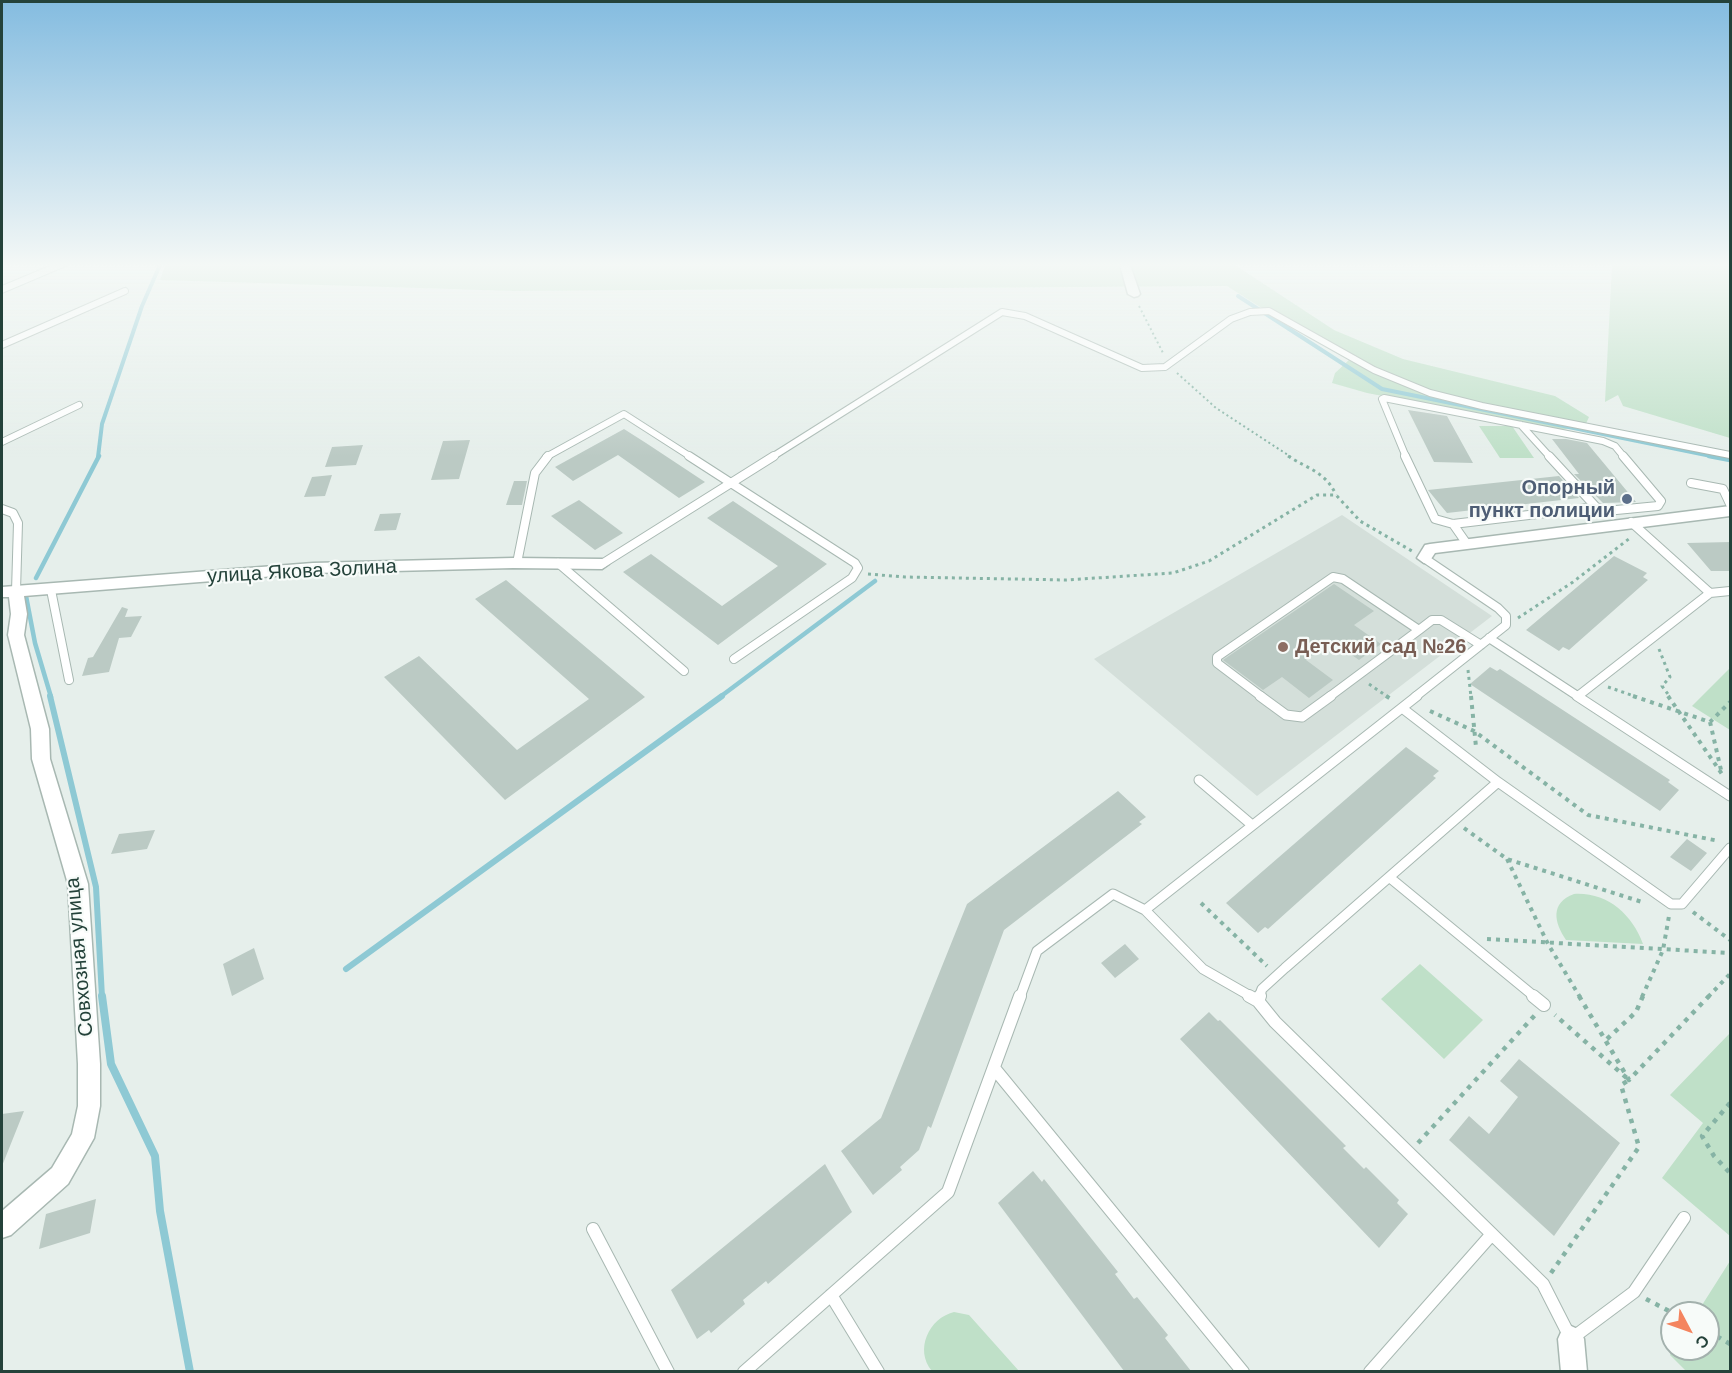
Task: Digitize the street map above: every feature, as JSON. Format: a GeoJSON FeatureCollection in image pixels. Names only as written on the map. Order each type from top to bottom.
{"type":"FeatureCollection","features":[{"type":"Feature","properties":{"kind":"street"},"geometry":{"type":"LineString","coordinates":[[1424,558],[1430,549],[1731,511]]}},
{"type":"Feature","properties":{"kind":"street","name":"улица Якова Золина"},"geometry":{"type":"LineString","coordinates":[[9,592],[314,568],[517,562],[602,564]]}},
{"type":"Feature","properties":{"kind":"street","name":"Совхозная улица"},"geometry":{"type":"LineString","coordinates":[[2,1226],[60,1176],[83,1138],[88,1106],[89,1064],[78,884],[41,759],[40,729],[16,634],[19,614],[9,592]]}},
{"type":"Feature","properties":{"kind":"street"},"geometry":{"type":"LineString","coordinates":[[1571,1339],[1574,1371]]}},
{"type":"Feature","properties":{"kind":"lane"},"geometry":{"type":"LineString","coordinates":[[2,345],[38,329]]}},
{"type":"Feature","properties":{"kind":"lane"},"geometry":{"type":"LineString","coordinates":[[602,564],[975,329]]}},
{"type":"Feature","properties":{"kind":"lane"},"geometry":{"type":"LineString","coordinates":[[1054,329],[1142,368],[1160,368],[1169,365],[1218,329]]}},
{"type":"Feature","properties":{"kind":"lane"},"geometry":{"type":"LineString","coordinates":[[1301,329],[1374,370],[1430,393],[1482,406],[1731,454]]}},
{"type":"Feature","properties":{"kind":"lane"},"geometry":{"type":"LineString","coordinates":[[1521,425],[1596,507],[1606,511],[1658,506],[1661,501],[1615,446],[1603,441],[1386,398],[1382,399],[1413,469],[1420,493],[1435,519],[1453,524],[1596,507]]}},
{"type":"Feature","properties":{"kind":"lane"},"geometry":{"type":"LineString","coordinates":[[2,442],[79,405]]}},
{"type":"Feature","properties":{"kind":"lane"},"geometry":{"type":"LineString","coordinates":[[517,562],[535,473],[539,464],[546,457],[624,414],[855,562],[858,568],[857,573],[735,659]]}},
{"type":"Feature","properties":{"kind":"lane"},"geometry":{"type":"LineString","coordinates":[[1691,483],[1727,490],[1731,504]]}},
{"type":"Feature","properties":{"kind":"lane"},"geometry":{"type":"LineString","coordinates":[[2,509],[13,513],[18,523],[9,592]]}},
{"type":"Feature","properties":{"kind":"lane"},"geometry":{"type":"LineString","coordinates":[[1631,522],[1710,593]]}},
{"type":"Feature","properties":{"kind":"lane"},"geometry":{"type":"LineString","coordinates":[[1453,524],[1467,544]]}},
{"type":"Feature","properties":{"kind":"lane"},"geometry":{"type":"LineString","coordinates":[[1145,910],[1506,625],[1506,616],[1498,608],[1424,558]]}},
{"type":"Feature","properties":{"kind":"lane"},"geometry":{"type":"LineString","coordinates":[[558,563],[684,671]]}},
{"type":"Feature","properties":{"kind":"lane"},"geometry":{"type":"LineString","coordinates":[[1419,630],[1344,579],[1333,577],[1217,657],[1216,663],[1286,716],[1302,717],[1358,676],[1419,630],[1432,620],[1441,620],[1485,642],[1578,696],[1731,796]]}},
{"type":"Feature","properties":{"kind":"lane"},"geometry":{"type":"LineString","coordinates":[[51,590],[69,680]]}},
{"type":"Feature","properties":{"kind":"lane"},"geometry":{"type":"LineString","coordinates":[[1578,696],[1710,593],[1731,591]]}},
{"type":"Feature","properties":{"kind":"lane"},"geometry":{"type":"LineString","coordinates":[[1406,705],[1498,782],[1671,904],[1682,904],[1731,848]]}},
{"type":"Feature","properties":{"kind":"lane"},"geometry":{"type":"LineString","coordinates":[[1199,780],[1252,825]]}},
{"type":"Feature","properties":{"kind":"lane"},"geometry":{"type":"LineString","coordinates":[[1258,1001],[1262,989],[1277,975],[1455,822],[1498,782]]}},
{"type":"Feature","properties":{"kind":"lane"},"geometry":{"type":"LineString","coordinates":[[1389,877],[1544,1005]]}},
{"type":"Feature","properties":{"kind":"lane"},"geometry":{"type":"LineString","coordinates":[[744,1371],[948,1192],[1037,951],[1113,894],[1145,910],[1203,969],[1258,1001],[1275,1022],[1543,1284],[1571,1339],[1634,1292],[1684,1218]]}},
{"type":"Feature","properties":{"kind":"lane"},"geometry":{"type":"LineString","coordinates":[[994,1068],[1243,1371]]}},
{"type":"Feature","properties":{"kind":"lane"},"geometry":{"type":"LineString","coordinates":[[593,1229],[668,1371]]}},
{"type":"Feature","properties":{"kind":"lane"},"geometry":{"type":"LineString","coordinates":[[1370,1371],[1492,1234]]}},
{"type":"Feature","properties":{"kind":"lane"},"geometry":{"type":"LineString","coordinates":[[831,1295],[878,1371]]}},
{"type":"Feature","properties":{"kind":"path"},"geometry":{"type":"LineString","coordinates":[[1151,329],[1169,365],[1216,408],[1301,464],[1322,475],[1330,482],[1336,495],[1360,521],[1424,558]]}},
{"type":"Feature","properties":{"kind":"path"},"geometry":{"type":"LineString","coordinates":[[857,573],[905,577],[1066,580],[1173,573],[1209,561],[1317,495],[1336,495]]}},
{"type":"Feature","properties":{"kind":"path"},"geometry":{"type":"LineString","coordinates":[[1510,623],[1573,582],[1628,539]]}},
{"type":"Feature","properties":{"kind":"path"},"geometry":{"type":"LineString","coordinates":[[1654,637],[1670,677],[1662,686],[1676,710],[1726,778]]}},
{"type":"Feature","properties":{"kind":"path"},"geometry":{"type":"LineString","coordinates":[[1466,656],[1478,766]]}},
{"type":"Feature","properties":{"kind":"path"},"geometry":{"type":"LineString","coordinates":[[1358,676],[1406,705],[1474,731],[1588,815],[1720,842]]}},
{"type":"Feature","properties":{"kind":"path"},"geometry":{"type":"LineString","coordinates":[[1595,683],[1710,722]]}},
{"type":"Feature","properties":{"kind":"path"},"geometry":{"type":"LineString","coordinates":[[1710,722],[1731,702]]}},
{"type":"Feature","properties":{"kind":"path"},"geometry":{"type":"LineString","coordinates":[[1710,722],[1721,772]]}},
{"type":"Feature","properties":{"kind":"path"},"geometry":{"type":"LineString","coordinates":[[1455,822],[1507,859],[1654,906],[1671,904],[1663,950],[1636,1012],[1606,1039]]}},
{"type":"Feature","properties":{"kind":"path"},"geometry":{"type":"LineString","coordinates":[[1507,859],[1548,945],[1629,1080]]}},
{"type":"Feature","properties":{"kind":"path"},"geometry":{"type":"LineString","coordinates":[[1201,903],[1277,975]]}},
{"type":"Feature","properties":{"kind":"path"},"geometry":{"type":"LineString","coordinates":[[1682,904],[1731,940]]}},
{"type":"Feature","properties":{"kind":"path"},"geometry":{"type":"LineString","coordinates":[[1462,937],[1548,945],[1731,953]]}},
{"type":"Feature","properties":{"kind":"path"},"geometry":{"type":"LineString","coordinates":[[1543,1284],[1640,1147],[1621,1085],[1629,1080],[1731,974]]}},
{"type":"Feature","properties":{"kind":"path"},"geometry":{"type":"LineString","coordinates":[[1409,1153],[1544,1005],[1629,1080]]}},
{"type":"Feature","properties":{"kind":"path"},"geometry":{"type":"LineString","coordinates":[[1731,1103],[1702,1136],[1705,1146],[1731,1173]]}},
{"type":"Feature","properties":{"kind":"shaded area","name":"Детский сад №26"},"geometry":{"type":"Polygon","coordinates":[[[1342,515],[1492,616],[1257,796],[1094,659],[1342,515]]]}},
{"type":"Feature","properties":{"kind":"green space"},"geometry":{"type":"Polygon","coordinates":[[[1295,329],[1333,329],[1403,359],[1555,396],[1589,417],[1585,426],[1560,430],[1367,393],[1332,383],[1335,373],[1350,359],[1295,329]]]}},
{"type":"Feature","properties":{"kind":"green space"},"geometry":{"type":"Polygon","coordinates":[[[1609,329],[1730,329],[1730,438],[1623,406],[1618,395],[1605,402],[1609,329]]]}},
{"type":"Feature","properties":{"kind":"green space"},"geometry":{"type":"Polygon","coordinates":[[[1479,426],[1512,426],[1534,458],[1500,458],[1479,426]]]}},
{"type":"Feature","properties":{"kind":"green space"},"geometry":{"type":"Polygon","coordinates":[[[1730,668],[1730,730],[1692,706],[1730,668]]]}},
{"type":"Feature","properties":{"kind":"green space"},"geometry":{"type":"Polygon","coordinates":[[[1574,894],[1597,897],[1617,907],[1632,923],[1643,944],[1566,940],[1556,914],[1561,902],[1574,894]]]}},
{"type":"Feature","properties":{"kind":"green space"},"geometry":{"type":"Polygon","coordinates":[[[1420,964],[1483,1020],[1444,1059],[1381,999],[1420,964]]]}},
{"type":"Feature","properties":{"kind":"green space"},"geometry":{"type":"Polygon","coordinates":[[[1730,1033],[1730,1236],[1662,1178],[1703,1123],[1670,1095],[1730,1033]]]}},
{"type":"Feature","properties":{"kind":"green space"},"geometry":{"type":"Polygon","coordinates":[[[1730,1261],[1730,1371],[1686,1371],[1676,1361],[1720,1361],[1720,1301],[1705,1301],[1730,1261]]]}},
{"type":"Feature","properties":{"kind":"green space"},"geometry":{"type":"Polygon","coordinates":[[[954,1312],[969,1315],[1019,1371],[932,1371],[924,1354],[927,1336],[937,1321],[954,1312]]]}},
{"type":"Feature","properties":{"kind":"building"},"geometry":{"type":"Polygon","coordinates":[[[1408,410],[1447,416],[1473,463],[1434,462],[1408,410]]]}},
{"type":"Feature","properties":{"kind":"building"},"geometry":{"type":"Polygon","coordinates":[[[624,429],[705,482],[679,498],[618,455],[573,481],[555,467],[624,429]]]}},
{"type":"Feature","properties":{"kind":"building"},"geometry":{"type":"Polygon","coordinates":[[[1552,439],[1587,443],[1636,502],[1603,503],[1574,474],[1579,474],[1552,439]]]}},
{"type":"Feature","properties":{"kind":"building"},"geometry":{"type":"Polygon","coordinates":[[[470,440],[459,479],[431,480],[443,441],[470,440]]]}},
{"type":"Feature","properties":{"kind":"building"},"geometry":{"type":"Polygon","coordinates":[[[363,445],[356,465],[325,467],[332,447],[363,445]]]}},
{"type":"Feature","properties":{"kind":"building"},"geometry":{"type":"Polygon","coordinates":[[[332,475],[325,496],[304,497],[312,477],[332,475]]]}},
{"type":"Feature","properties":{"kind":"building"},"geometry":{"type":"Polygon","coordinates":[[[1559,476],[1579,498],[1447,513],[1428,490],[1559,476]]]}},
{"type":"Feature","properties":{"kind":"building"},"geometry":{"type":"Polygon","coordinates":[[[514,481],[527,481],[522,505],[506,505],[514,481]]]}},
{"type":"Feature","properties":{"kind":"building"},"geometry":{"type":"Polygon","coordinates":[[[579,500],[623,533],[595,550],[551,516],[579,500]]]}},
{"type":"Feature","properties":{"kind":"building"},"geometry":{"type":"Polygon","coordinates":[[[733,501],[827,564],[718,645],[623,572],[651,554],[722,606],[778,566],[707,518],[733,501]]]}},
{"type":"Feature","properties":{"kind":"building"},"geometry":{"type":"Polygon","coordinates":[[[401,513],[396,530],[374,531],[380,514],[401,513]]]}},
{"type":"Feature","properties":{"kind":"building"},"geometry":{"type":"Polygon","coordinates":[[[1731,542],[1731,571],[1711,571],[1687,543],[1731,542]]]}},
{"type":"Feature","properties":{"kind":"building"},"geometry":{"type":"Polygon","coordinates":[[[1614,556],[1647,573],[1643,577],[1648,580],[1569,650],[1563,647],[1559,651],[1526,630],[1614,556]]]}},
{"type":"Feature","properties":{"kind":"building"},"geometry":{"type":"Polygon","coordinates":[[[506,580],[645,697],[505,800],[384,677],[419,656],[517,750],[589,699],[475,599],[506,580]]]}},
{"type":"Feature","properties":{"kind":"building"},"geometry":{"type":"Polygon","coordinates":[[[1334,584],[1374,611],[1354,625],[1381,644],[1359,660],[1332,641],[1306,660],[1333,680],[1309,698],[1282,677],[1263,690],[1223,660],[1334,584]]]}},
{"type":"Feature","properties":{"kind":"building"},"geometry":{"type":"Polygon","coordinates":[[[122,607],[128,609],[125,617],[142,616],[131,637],[119,638],[109,672],[82,676],[88,658],[93,657],[122,607]]]}},
{"type":"Feature","properties":{"kind":"building"},"geometry":{"type":"Polygon","coordinates":[[[1490,667],[1497,671],[1500,669],[1670,780],[1668,782],[1679,790],[1660,811],[1470,684],[1490,667]]]}},
{"type":"Feature","properties":{"kind":"building"},"geometry":{"type":"Polygon","coordinates":[[[1406,747],[1439,771],[1433,776],[1436,778],[1268,929],[1265,927],[1258,933],[1226,903],[1406,747]]]}},
{"type":"Feature","properties":{"kind":"building"},"geometry":{"type":"Polygon","coordinates":[[[1118,791],[1146,817],[1139,822],[1142,824],[1004,930],[931,1128],[928,1126],[919,1150],[900,1167],[902,1170],[873,1195],[841,1151],[881,1118],[967,904],[1118,791]]]}},
{"type":"Feature","properties":{"kind":"building"},"geometry":{"type":"Polygon","coordinates":[[[155,830],[147,849],[111,854],[119,834],[155,830]]]}},
{"type":"Feature","properties":{"kind":"building"},"geometry":{"type":"Polygon","coordinates":[[[1687,839],[1707,853],[1691,871],[1670,857],[1687,839]]]}},
{"type":"Feature","properties":{"kind":"building"},"geometry":{"type":"Polygon","coordinates":[[[1125,944],[1139,959],[1115,978],[1101,963],[1125,944]]]}},
{"type":"Feature","properties":{"kind":"building"},"geometry":{"type":"Polygon","coordinates":[[[254,948],[264,979],[232,996],[223,964],[254,948]]]}},
{"type":"Feature","properties":{"kind":"building"},"geometry":{"type":"Polygon","coordinates":[[[1209,1012],[1218,1021],[1220,1020],[1346,1146],[1343,1148],[1364,1169],[1366,1167],[1399,1200],[1397,1203],[1408,1214],[1379,1248],[1180,1039],[1209,1012]]]}},
{"type":"Feature","properties":{"kind":"building"},"geometry":{"type":"Polygon","coordinates":[[[1519,1059],[1620,1143],[1554,1236],[1449,1140],[1469,1116],[1489,1134],[1518,1097],[1500,1081],[1519,1059]]]}},
{"type":"Feature","properties":{"kind":"building"},"geometry":{"type":"Polygon","coordinates":[[[24,1111],[2,1166],[2,1114],[24,1111]]]}},
{"type":"Feature","properties":{"kind":"building"},"geometry":{"type":"Polygon","coordinates":[[[825,1164],[852,1212],[768,1284],[766,1281],[743,1300],[745,1304],[711,1333],[709,1330],[697,1339],[671,1290],[825,1164]]]}},
{"type":"Feature","properties":{"kind":"building"},"geometry":{"type":"Polygon","coordinates":[[[1033,1171],[1042,1182],[1044,1179],[1118,1272],[1115,1274],[1134,1299],[1137,1297],[1168,1335],[1165,1338],[1191,1371],[1124,1371],[998,1203],[1033,1171]]]}},
{"type":"Feature","properties":{"kind":"building"},"geometry":{"type":"Polygon","coordinates":[[[96,1199],[90,1233],[39,1249],[46,1214],[96,1199]]]}},
{"type":"Feature","properties":{"kind":"waterway"},"geometry":{"type":"LineString","coordinates":[[98,457],[102,424],[134,329]]}},
{"type":"Feature","properties":{"kind":"waterway"},"geometry":{"type":"LineString","coordinates":[[1289,329],[1382,389],[1716,457]]}},
{"type":"Feature","properties":{"kind":"waterway"},"geometry":{"type":"LineString","coordinates":[[36,578],[99,456]]}},
{"type":"Feature","properties":{"kind":"waterway"},"geometry":{"type":"LineString","coordinates":[[1709,456],[1730,460]]}},
{"type":"Feature","properties":{"kind":"waterway"},"geometry":{"type":"LineString","coordinates":[[720,697],[875,581]]}},
{"type":"Feature","properties":{"kind":"waterway"},"geometry":{"type":"LineString","coordinates":[[26,596],[35,643],[51,697]]}},
{"type":"Feature","properties":{"kind":"waterway"},"geometry":{"type":"LineString","coordinates":[[50,696],[96,887],[102,997]]}},
{"type":"Feature","properties":{"kind":"waterway"},"geometry":{"type":"LineString","coordinates":[[346,969],[722,696]]}},
{"type":"Feature","properties":{"kind":"waterway"},"geometry":{"type":"LineString","coordinates":[[102,996],[111,1064],[155,1156],[160,1211],[190,1372]]}},
{"type":"Feature","properties":{"kind":"place","name":"Опорный пункт полиции"},"geometry":{"type":"Point","coordinates":[1627,499]}},
{"type":"Feature","properties":{"kind":"place","name":"Детский сад №26"},"geometry":{"type":"Point","coordinates":[1283,647]}}]}
